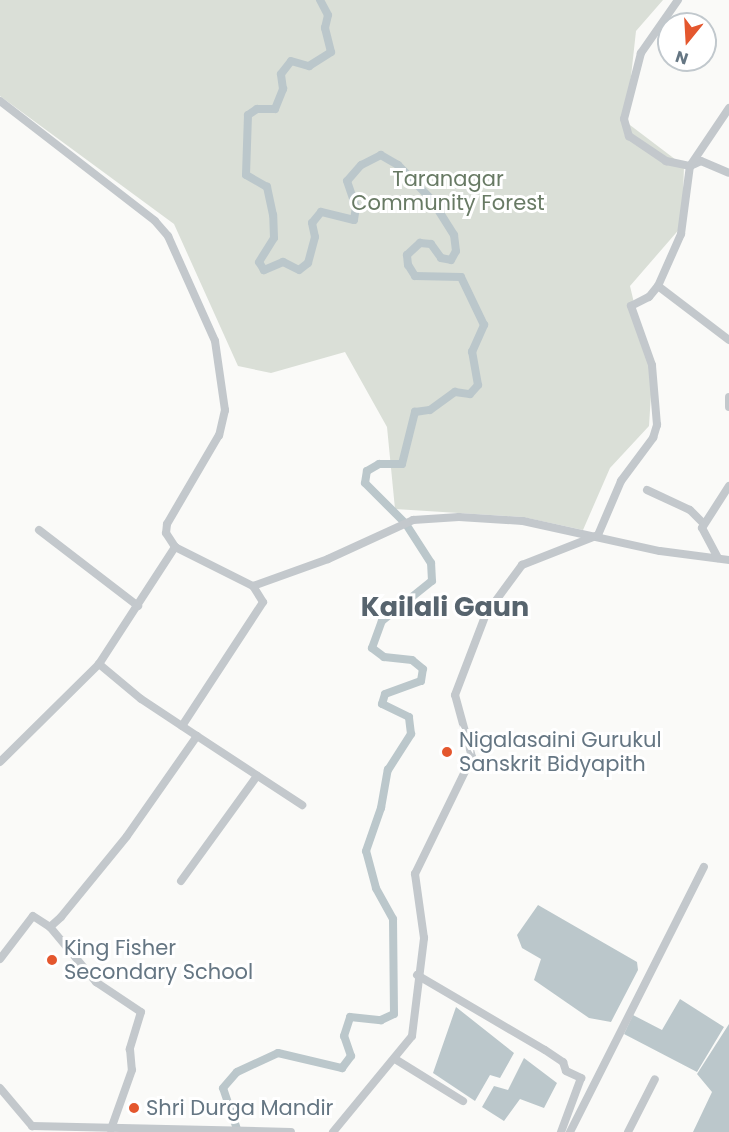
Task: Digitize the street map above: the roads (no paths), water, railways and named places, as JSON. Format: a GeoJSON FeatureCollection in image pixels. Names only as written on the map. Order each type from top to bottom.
{"type":"FeatureCollection","features":[{"type":"Feature","properties":{"kind":"street"},"geometry":{"type":"LineString","coordinates":[[678,0],[641,53],[624,118],[629,136],[666,161],[690,166],[701,161],[729,173]]}},
{"type":"Feature","properties":{"kind":"street"},"geometry":{"type":"LineString","coordinates":[[0,101],[155,221],[168,236],[215,341],[225,410],[219,435],[167,524],[166,533],[175,548],[253,586],[263,602],[182,726]]}},
{"type":"Feature","properties":{"kind":"street"},"geometry":{"type":"LineString","coordinates":[[333,1132],[387,1063],[395,1059],[412,1036],[417,975],[424,938],[415,874],[472,757],[455,703],[466,656],[499,591],[522,565],[598,535],[621,482],[653,438],[657,425],[652,365],[631,306],[649,297],[658,286],[681,234],[690,166],[729,108]]}},
{"type":"Feature","properties":{"kind":"street"},"geometry":{"type":"LineString","coordinates":[[658,286],[729,340]]}},
{"type":"Feature","properties":{"kind":"street"},"geometry":{"type":"LineString","coordinates":[[729,397],[729,407]]}},
{"type":"Feature","properties":{"kind":"street"},"geometry":{"type":"LineString","coordinates":[[703,523],[729,486]]}},
{"type":"Feature","properties":{"kind":"street"},"geometry":{"type":"LineString","coordinates":[[647,490],[690,510],[703,523],[718,558]]}},
{"type":"Feature","properties":{"kind":"street"},"geometry":{"type":"LineString","coordinates":[[253,586],[422,518],[523,521],[598,535],[660,551],[729,560]]}},
{"type":"Feature","properties":{"kind":"street"},"geometry":{"type":"LineString","coordinates":[[39,530],[138,606]]}},
{"type":"Feature","properties":{"kind":"street"},"geometry":{"type":"LineString","coordinates":[[0,762],[99,664],[175,548]]}},
{"type":"Feature","properties":{"kind":"street"},"geometry":{"type":"LineString","coordinates":[[99,664],[182,726],[302,805]]}},
{"type":"Feature","properties":{"kind":"street"},"geometry":{"type":"LineString","coordinates":[[50,927],[127,836],[197,736]]}},
{"type":"Feature","properties":{"kind":"street"},"geometry":{"type":"LineString","coordinates":[[181,881],[257,776]]}},
{"type":"Feature","properties":{"kind":"street"},"geometry":{"type":"LineString","coordinates":[[570,1132],[704,867]]}},
{"type":"Feature","properties":{"kind":"street"},"geometry":{"type":"LineString","coordinates":[[0,959],[33,916],[50,927],[96,982],[141,1012],[130,1049],[132,1070],[111,1129]]}},
{"type":"Feature","properties":{"kind":"street"},"geometry":{"type":"LineString","coordinates":[[417,975],[545,1050],[563,1062],[566,1071],[581,1078],[561,1132]]}},
{"type":"Feature","properties":{"kind":"street"},"geometry":{"type":"LineString","coordinates":[[395,1059],[463,1101]]}},
{"type":"Feature","properties":{"kind":"street"},"geometry":{"type":"LineString","coordinates":[[628,1132],[655,1079]]}},
{"type":"Feature","properties":{"kind":"street"},"geometry":{"type":"LineString","coordinates":[[0,1088],[32,1129],[291,1132]]}},
{"type":"Feature","properties":{"kind":"waterway"},"geometry":{"type":"LineString","coordinates":[[238,1132],[223,1088],[237,1072],[278,1053],[342,1068],[351,1056],[344,1036],[350,1017],[381,1020],[394,1014],[393,919],[376,888],[366,851],[381,808],[388,770],[411,734],[409,717],[382,704],[385,694],[421,681],[423,669],[412,660],[384,657],[372,648],[382,621],[432,581],[431,563],[406,524],[365,483],[367,471],[379,464],[402,464],[415,412],[430,410],[455,392],[470,394],[478,385],[472,352],[484,325],[461,277],[415,276],[408,265],[407,255],[420,243],[431,244],[441,258],[451,260],[456,251],[454,235],[432,200],[398,165],[381,155],[361,165],[347,181],[356,207],[354,220],[321,212],[312,223],[315,237],[308,263],[299,270],[283,262],[264,270],[259,262],[274,238],[273,215],[267,187],[246,175],[248,115],[257,109],[275,109],[283,89],[281,74],[291,61],[309,66],[331,52],[325,28],[328,15],[320,0]]}},
{"type":"Feature","properties":{"kind":"place","name":"Nigalasaini Gurukul Sanskrit Bidyapith"},"geometry":{"type":"Point","coordinates":[447,752]}},
{"type":"Feature","properties":{"kind":"place","name":"King Fisher Secondary School"},"geometry":{"type":"Point","coordinates":[52,960]}},
{"type":"Feature","properties":{"kind":"place","name":"Shri Durga Mandir"},"geometry":{"type":"Point","coordinates":[134,1108]}},
{"type":"Feature","properties":{"kind":"district","name":"Kailali Gaun"},"geometry":{"type":"Point","coordinates":[445,607]}},
{"type":"Feature","properties":{"kind":"park label","name":"Taranagar Community Forest"},"geometry":{"type":"Point","coordinates":[448,191]}}]}
